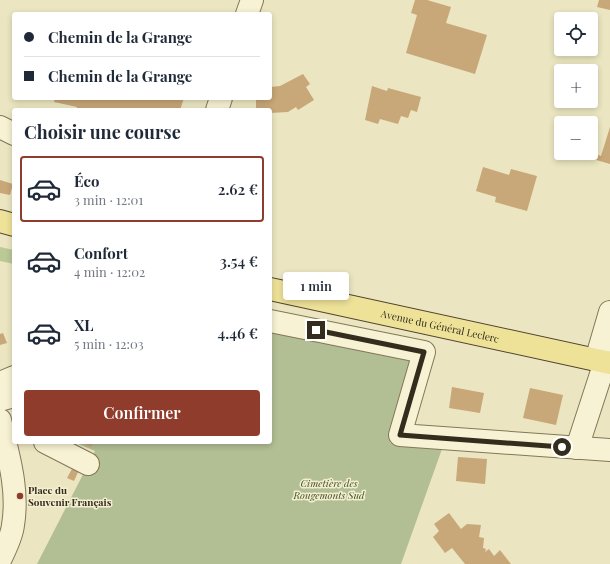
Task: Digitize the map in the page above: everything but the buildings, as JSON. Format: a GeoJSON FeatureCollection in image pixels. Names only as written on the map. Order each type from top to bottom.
{"type":"FeatureCollection","features":[{"type":"Feature","properties":{"kind":"main road"},"geometry":{"type":"LineString","coordinates":[[0,222],[12,225]]}},
{"type":"Feature","properties":{"kind":"main road","name":"Avenue du Général Leclerc"},"geometry":{"type":"LineString","coordinates":[[272,289],[604,362]]}},
{"type":"Feature","properties":{"kind":"street"},"geometry":{"type":"LineString","coordinates":[[248,12],[252,0]]}},
{"type":"Feature","properties":{"kind":"street"},"geometry":{"type":"LineString","coordinates":[[0,127],[12,133]]}},
{"type":"Feature","properties":{"kind":"street"},"geometry":{"type":"LineString","coordinates":[[577,448],[604,362],[610,312]]}},
{"type":"Feature","properties":{"kind":"street"},"geometry":{"type":"LineString","coordinates":[[272,321],[424,352],[400,435],[610,450]]}},
{"type":"Feature","properties":{"kind":"street"},"geometry":{"type":"LineString","coordinates":[[0,383],[12,378]]}},
{"type":"Feature","properties":{"kind":"street"},"geometry":{"type":"LineString","coordinates":[[0,400],[12,397]]}},
{"type":"Feature","properties":{"kind":"street"},"geometry":{"type":"LineString","coordinates":[[0,420],[12,425]]}},
{"type":"Feature","properties":{"kind":"street"},"geometry":{"type":"LineString","coordinates":[[0,420],[12,470],[15,499],[13,526],[0,560]]}},
{"type":"Feature","properties":{"kind":"street"},"geometry":{"type":"LineString","coordinates":[[49,444],[88,464]]}},
{"type":"Feature","properties":{"kind":"green space"},"geometry":{"type":"Polygon","coordinates":[[[0,247],[12,250],[12,264],[0,261],[0,247]]]}},
{"type":"Feature","properties":{"kind":"green space","name":"Cimetière des Rougemonts Sud"},"geometry":{"type":"Polygon","coordinates":[[[272,332],[416,355],[390,443],[442,449],[401,564],[37,564],[95,451],[79,444],[272,444],[272,332]]]}},
{"type":"Feature","properties":{"kind":"place","name":"Place du Souvenir Français"},"geometry":{"type":"Point","coordinates":[20,496]}},
{"type":"Feature","properties":{"kind":"route"},"geometry":{"type":"LineString","coordinates":[[316,330],[424,352],[400,435],[562,447]]}}]}
